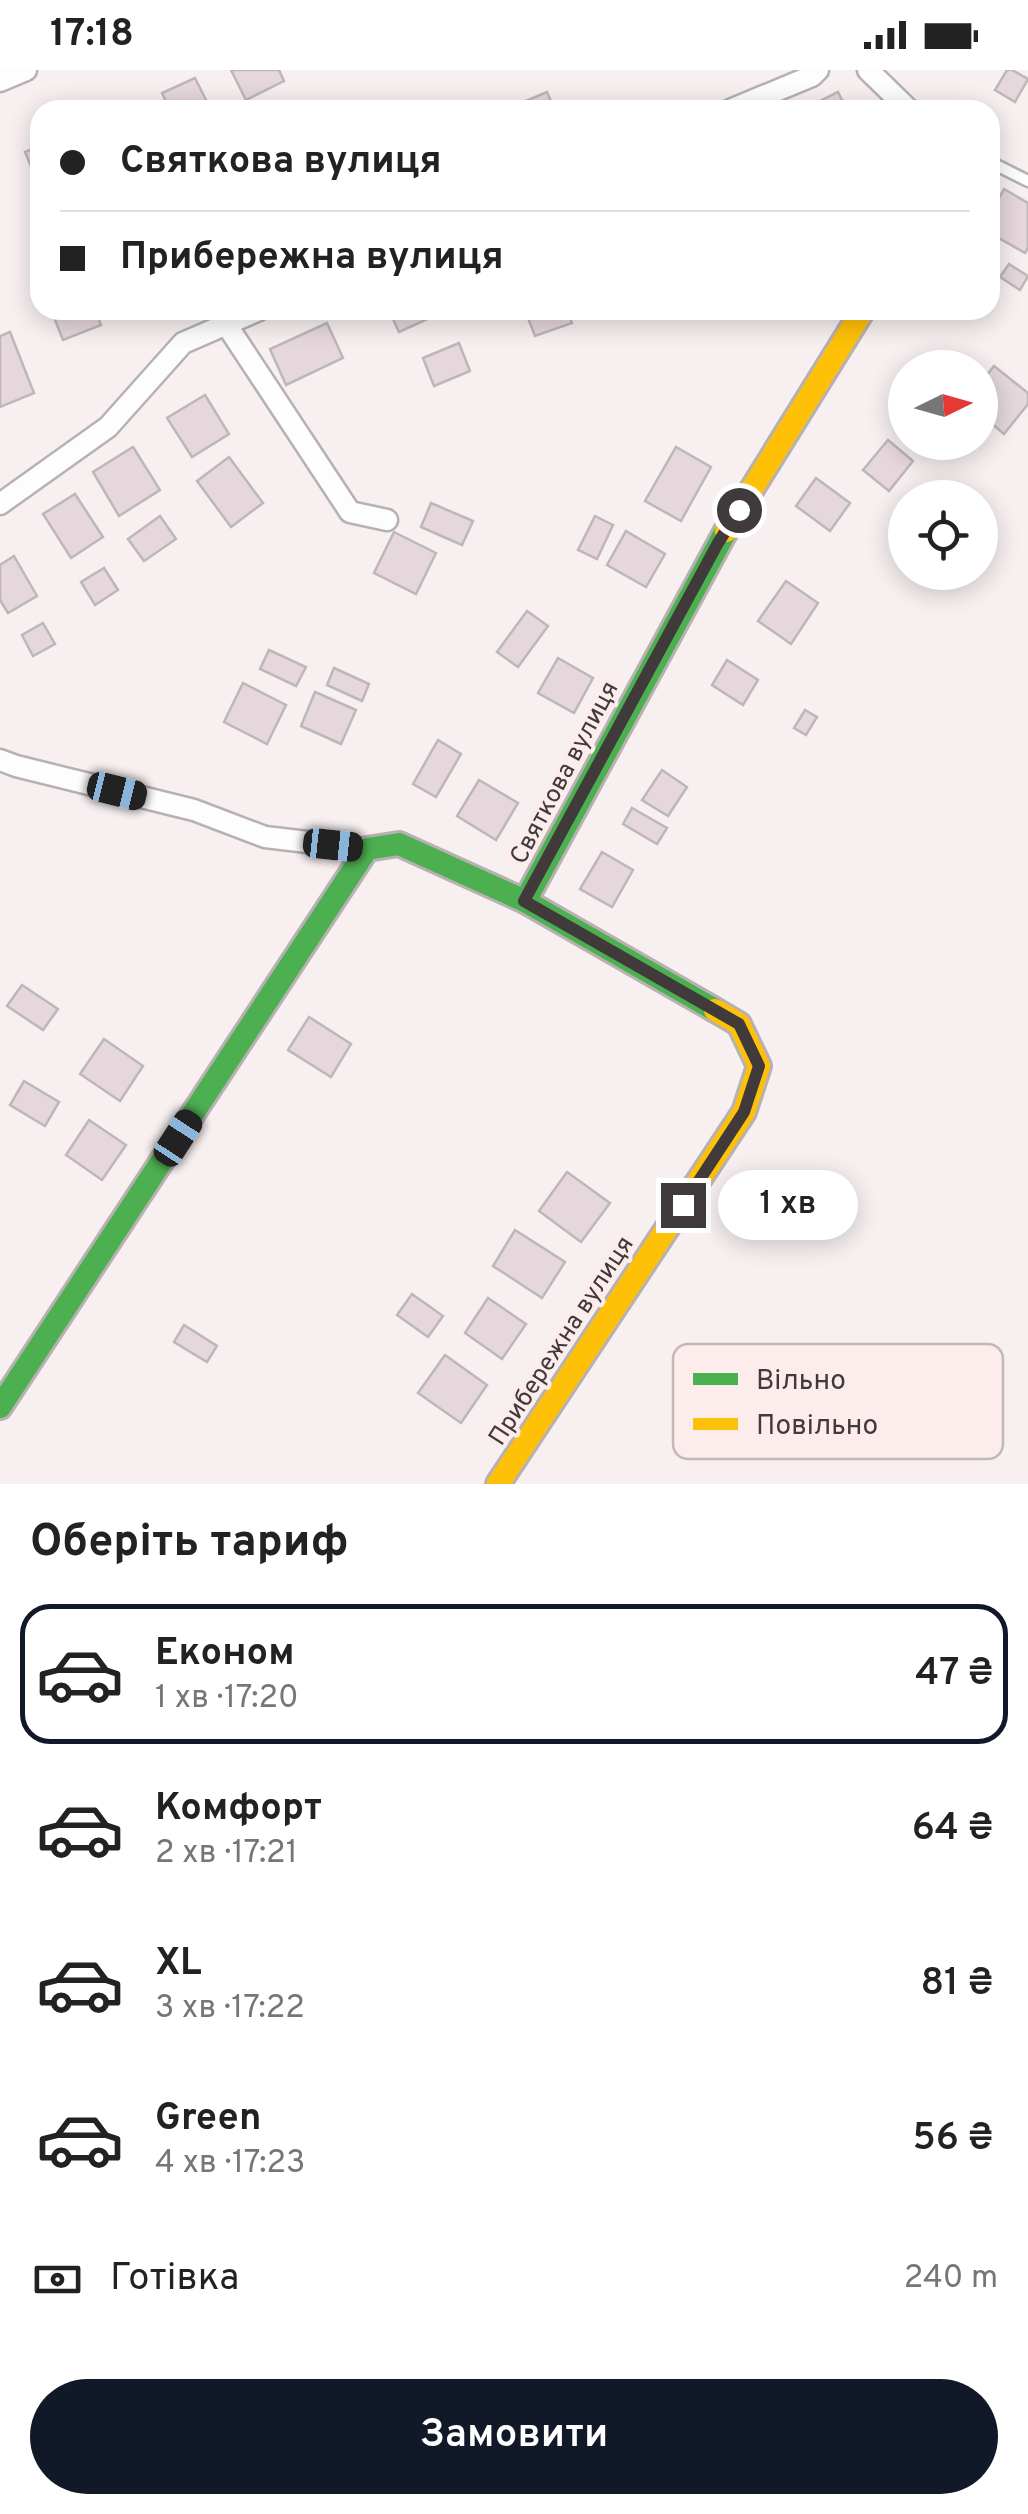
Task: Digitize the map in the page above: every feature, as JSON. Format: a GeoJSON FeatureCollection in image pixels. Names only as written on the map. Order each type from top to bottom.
{"type":"FeatureCollection","features":[{"type":"Feature","properties":{"kind":"street"},"geometry":{"type":"LineString","coordinates":[[0,81],[26,70]]}},
{"type":"Feature","properties":{"kind":"street"},"geometry":{"type":"LineString","coordinates":[[754,100],[818,70]]}},
{"type":"Feature","properties":{"kind":"street"},"geometry":{"type":"LineString","coordinates":[[868,70],[899,100]]}},
{"type":"Feature","properties":{"kind":"street"},"geometry":{"type":"LineString","coordinates":[[0,504],[108,427],[183,342],[235,320]]}},
{"type":"Feature","properties":{"kind":"street","name":"Святкова вулиця"},"geometry":{"type":"LineString","coordinates":[[367,849],[398,844],[524,901],[718,543],[857,320]]}},
{"type":"Feature","properties":{"kind":"street"},"geometry":{"type":"LineString","coordinates":[[226,324],[350,512],[387,520]]}},
{"type":"Feature","properties":{"kind":"street"},"geometry":{"type":"LineString","coordinates":[[0,760],[194,810],[265,838],[367,849],[0,1407]]}},
{"type":"Feature","properties":{"kind":"street","name":"Прибережна вулиця"},"geometry":{"type":"LineString","coordinates":[[498,1484],[744,1112],[759,1066],[739,1024],[524,901]]}},
{"type":"Feature","properties":{"kind":"lane"},"geometry":{"type":"LineString","coordinates":[[1000,167],[1028,181]]}},
{"type":"Feature","properties":{"kind":"building"},"geometry":{"type":"Polygon","coordinates":[[[231,70],[279,70],[284,81],[246,100],[231,70]]]}},
{"type":"Feature","properties":{"kind":"building"},"geometry":{"type":"Polygon","coordinates":[[[1007,70],[1028,79],[1015,102],[995,90],[1007,70]]]}},
{"type":"Feature","properties":{"kind":"building"},"geometry":{"type":"Polygon","coordinates":[[[195,78],[206,100],[165,100],[162,93],[195,78]]]}},
{"type":"Feature","properties":{"kind":"building"},"geometry":{"type":"Polygon","coordinates":[[[547,92],[551,100],[528,100],[547,92]]]}},
{"type":"Feature","properties":{"kind":"building"},"geometry":{"type":"Polygon","coordinates":[[[838,92],[842,100],[822,100],[838,92]]]}},
{"type":"Feature","properties":{"kind":"building"},"geometry":{"type":"Polygon","coordinates":[[[1004,189],[1028,203],[1025,253],[1000,239],[1000,196],[1004,189]]]}},
{"type":"Feature","properties":{"kind":"building"},"geometry":{"type":"Polygon","coordinates":[[[1009,264],[1028,276],[1020,290],[1000,277],[1009,264]]]}},
{"type":"Feature","properties":{"kind":"building"},"geometry":{"type":"Polygon","coordinates":[[[55,320],[99,320],[101,325],[63,340],[55,320]]]}},
{"type":"Feature","properties":{"kind":"building"},"geometry":{"type":"Polygon","coordinates":[[[394,320],[425,320],[399,332],[394,320]]]}},
{"type":"Feature","properties":{"kind":"building"},"geometry":{"type":"Polygon","coordinates":[[[529,320],[571,320],[572,323],[535,336],[529,320]]]}},
{"type":"Feature","properties":{"kind":"building"},"geometry":{"type":"Polygon","coordinates":[[[327,323],[343,358],[286,385],[270,349],[327,323]]]}},
{"type":"Feature","properties":{"kind":"building"},"geometry":{"type":"Polygon","coordinates":[[[10,332],[34,393],[0,407],[0,336],[10,332]]]}},
{"type":"Feature","properties":{"kind":"building"},"geometry":{"type":"Polygon","coordinates":[[[459,343],[470,371],[434,386],[423,358],[459,343]]]}},
{"type":"Feature","properties":{"kind":"building"},"geometry":{"type":"Polygon","coordinates":[[[998,369],[1028,393],[1028,404],[1004,434],[998,429],[998,369]]]}},
{"type":"Feature","properties":{"kind":"building"},"geometry":{"type":"Polygon","coordinates":[[[205,395],[229,434],[192,457],[167,418],[205,395]]]}},
{"type":"Feature","properties":{"kind":"building"},"geometry":{"type":"Polygon","coordinates":[[[888,440],[888,460],[913,461],[898,480],[888,480],[888,490],[863,470],[888,440]]]}},
{"type":"Feature","properties":{"kind":"building"},"geometry":{"type":"Polygon","coordinates":[[[133,447],[160,490],[119,516],[93,472],[133,447]]]}},
{"type":"Feature","properties":{"kind":"building"},"geometry":{"type":"Polygon","coordinates":[[[676,447],[711,467],[681,521],[645,501],[676,447]]]}},
{"type":"Feature","properties":{"kind":"building"},"geometry":{"type":"Polygon","coordinates":[[[229,457],[263,503],[231,527],[197,481],[229,457]]]}},
{"type":"Feature","properties":{"kind":"building"},"geometry":{"type":"Polygon","coordinates":[[[816,478],[850,503],[830,531],[796,506],[816,478]]]}},
{"type":"Feature","properties":{"kind":"building"},"geometry":{"type":"Polygon","coordinates":[[[75,494],[103,537],[71,558],[43,514],[75,494]]]}},
{"type":"Feature","properties":{"kind":"building"},"geometry":{"type":"Polygon","coordinates":[[[431,503],[473,521],[462,545],[421,527],[431,503]]]}},
{"type":"Feature","properties":{"kind":"building"},"geometry":{"type":"Polygon","coordinates":[[[160,516],[176,539],[144,561],[128,539],[160,516]]]}},
{"type":"Feature","properties":{"kind":"building"},"geometry":{"type":"Polygon","coordinates":[[[595,516],[613,525],[597,559],[578,550],[595,516]]]}},
{"type":"Feature","properties":{"kind":"building"},"geometry":{"type":"Polygon","coordinates":[[[626,531],[665,554],[646,587],[607,565],[626,531]]]}},
{"type":"Feature","properties":{"kind":"building"},"geometry":{"type":"Polygon","coordinates":[[[394,532],[436,553],[416,594],[374,573],[394,532]]]}},
{"type":"Feature","properties":{"kind":"building"},"geometry":{"type":"Polygon","coordinates":[[[14,556],[37,596],[8,613],[0,600],[0,565],[14,556]]]}},
{"type":"Feature","properties":{"kind":"building"},"geometry":{"type":"Polygon","coordinates":[[[104,568],[118,590],[95,605],[81,582],[104,568]]]}},
{"type":"Feature","properties":{"kind":"building"},"geometry":{"type":"Polygon","coordinates":[[[786,581],[818,603],[791,644],[758,621],[786,581]]]}},
{"type":"Feature","properties":{"kind":"building"},"geometry":{"type":"Polygon","coordinates":[[[527,611],[548,626],[518,667],[497,652],[527,611]]]}},
{"type":"Feature","properties":{"kind":"building"},"geometry":{"type":"Polygon","coordinates":[[[43,623],[55,644],[33,656],[22,635],[43,623]]]}},
{"type":"Feature","properties":{"kind":"building"},"geometry":{"type":"Polygon","coordinates":[[[269,650],[306,667],[296,686],[260,669],[269,650]]]}},
{"type":"Feature","properties":{"kind":"building"},"geometry":{"type":"Polygon","coordinates":[[[558,658],[593,678],[574,713],[538,693],[558,658]]]}},
{"type":"Feature","properties":{"kind":"building"},"geometry":{"type":"Polygon","coordinates":[[[727,660],[758,680],[743,705],[712,685],[727,660]]]}},
{"type":"Feature","properties":{"kind":"building"},"geometry":{"type":"Polygon","coordinates":[[[334,668],[369,684],[362,701],[327,685],[334,668]]]}},
{"type":"Feature","properties":{"kind":"building"},"geometry":{"type":"Polygon","coordinates":[[[243,683],[286,705],[267,744],[224,722],[243,683]]]}},
{"type":"Feature","properties":{"kind":"building"},"geometry":{"type":"Polygon","coordinates":[[[315,692],[356,710],[341,744],[301,726],[315,692]]]}},
{"type":"Feature","properties":{"kind":"building"},"geometry":{"type":"Polygon","coordinates":[[[805,710],[817,717],[806,735],[794,728],[805,710]]]}},
{"type":"Feature","properties":{"kind":"building"},"geometry":{"type":"Polygon","coordinates":[[[438,740],[461,754],[436,797],[413,784],[438,740]]]}},
{"type":"Feature","properties":{"kind":"building"},"geometry":{"type":"Polygon","coordinates":[[[662,770],[687,787],[668,816],[642,800],[662,770]]]}},
{"type":"Feature","properties":{"kind":"building"},"geometry":{"type":"Polygon","coordinates":[[[479,780],[518,803],[496,840],[457,816],[479,780]]]}},
{"type":"Feature","properties":{"kind":"building"},"geometry":{"type":"Polygon","coordinates":[[[632,808],[667,828],[657,844],[623,824],[632,808]]]}},
{"type":"Feature","properties":{"kind":"building"},"geometry":{"type":"Polygon","coordinates":[[[602,852],[633,870],[612,907],[580,889],[602,852]]]}},
{"type":"Feature","properties":{"kind":"building"},"geometry":{"type":"Polygon","coordinates":[[[22,985],[58,1009],[43,1030],[7,1006],[22,985]]]}},
{"type":"Feature","properties":{"kind":"building"},"geometry":{"type":"Polygon","coordinates":[[[309,1017],[351,1044],[331,1077],[288,1050],[309,1017]]]}},
{"type":"Feature","properties":{"kind":"building"},"geometry":{"type":"Polygon","coordinates":[[[104,1039],[143,1066],[120,1101],[80,1074],[104,1039]]]}},
{"type":"Feature","properties":{"kind":"building"},"geometry":{"type":"Polygon","coordinates":[[[24,1081],[59,1102],[45,1126],[10,1105],[24,1081]]]}},
{"type":"Feature","properties":{"kind":"building"},"geometry":{"type":"Polygon","coordinates":[[[89,1120],[126,1145],[102,1180],[66,1155],[89,1120]]]}},
{"type":"Feature","properties":{"kind":"building"},"geometry":{"type":"Polygon","coordinates":[[[567,1172],[610,1203],[581,1242],[539,1211],[567,1172]]]}},
{"type":"Feature","properties":{"kind":"building"},"geometry":{"type":"Polygon","coordinates":[[[515,1230],[565,1262],[542,1298],[493,1266],[515,1230]]]}},
{"type":"Feature","properties":{"kind":"building"},"geometry":{"type":"Polygon","coordinates":[[[412,1294],[443,1316],[428,1337],[397,1315],[412,1294]]]}},
{"type":"Feature","properties":{"kind":"building"},"geometry":{"type":"Polygon","coordinates":[[[488,1298],[526,1324],[502,1359],[465,1333],[488,1298]]]}},
{"type":"Feature","properties":{"kind":"building"},"geometry":{"type":"Polygon","coordinates":[[[184,1325],[217,1346],[207,1362],[174,1342],[184,1325]]]}},
{"type":"Feature","properties":{"kind":"building"},"geometry":{"type":"Polygon","coordinates":[[[445,1355],[487,1385],[461,1423],[418,1393],[445,1355]]]}},
{"type":"Feature","properties":{"kind":"traffic: fast"},"geometry":{"type":"LineString","coordinates":[[0,1407],[367,849],[399,844],[525,901],[726,531]]}},
{"type":"Feature","properties":{"kind":"traffic: fast"},"geometry":{"type":"LineString","coordinates":[[525,901],[715,1010]]}},
{"type":"Feature","properties":{"kind":"traffic: slow"},"geometry":{"type":"LineString","coordinates":[[726,531],[857,320]]}},
{"type":"Feature","properties":{"kind":"traffic: slow"},"geometry":{"type":"LineString","coordinates":[[498,1484],[744,1112],[759,1066],[739,1024],[715,1010]]}},
{"type":"Feature","properties":{"kind":"route"},"geometry":{"type":"LineString","coordinates":[[683,1205],[744,1112],[759,1066],[739,1024],[524,901],[739,510]]}}]}
